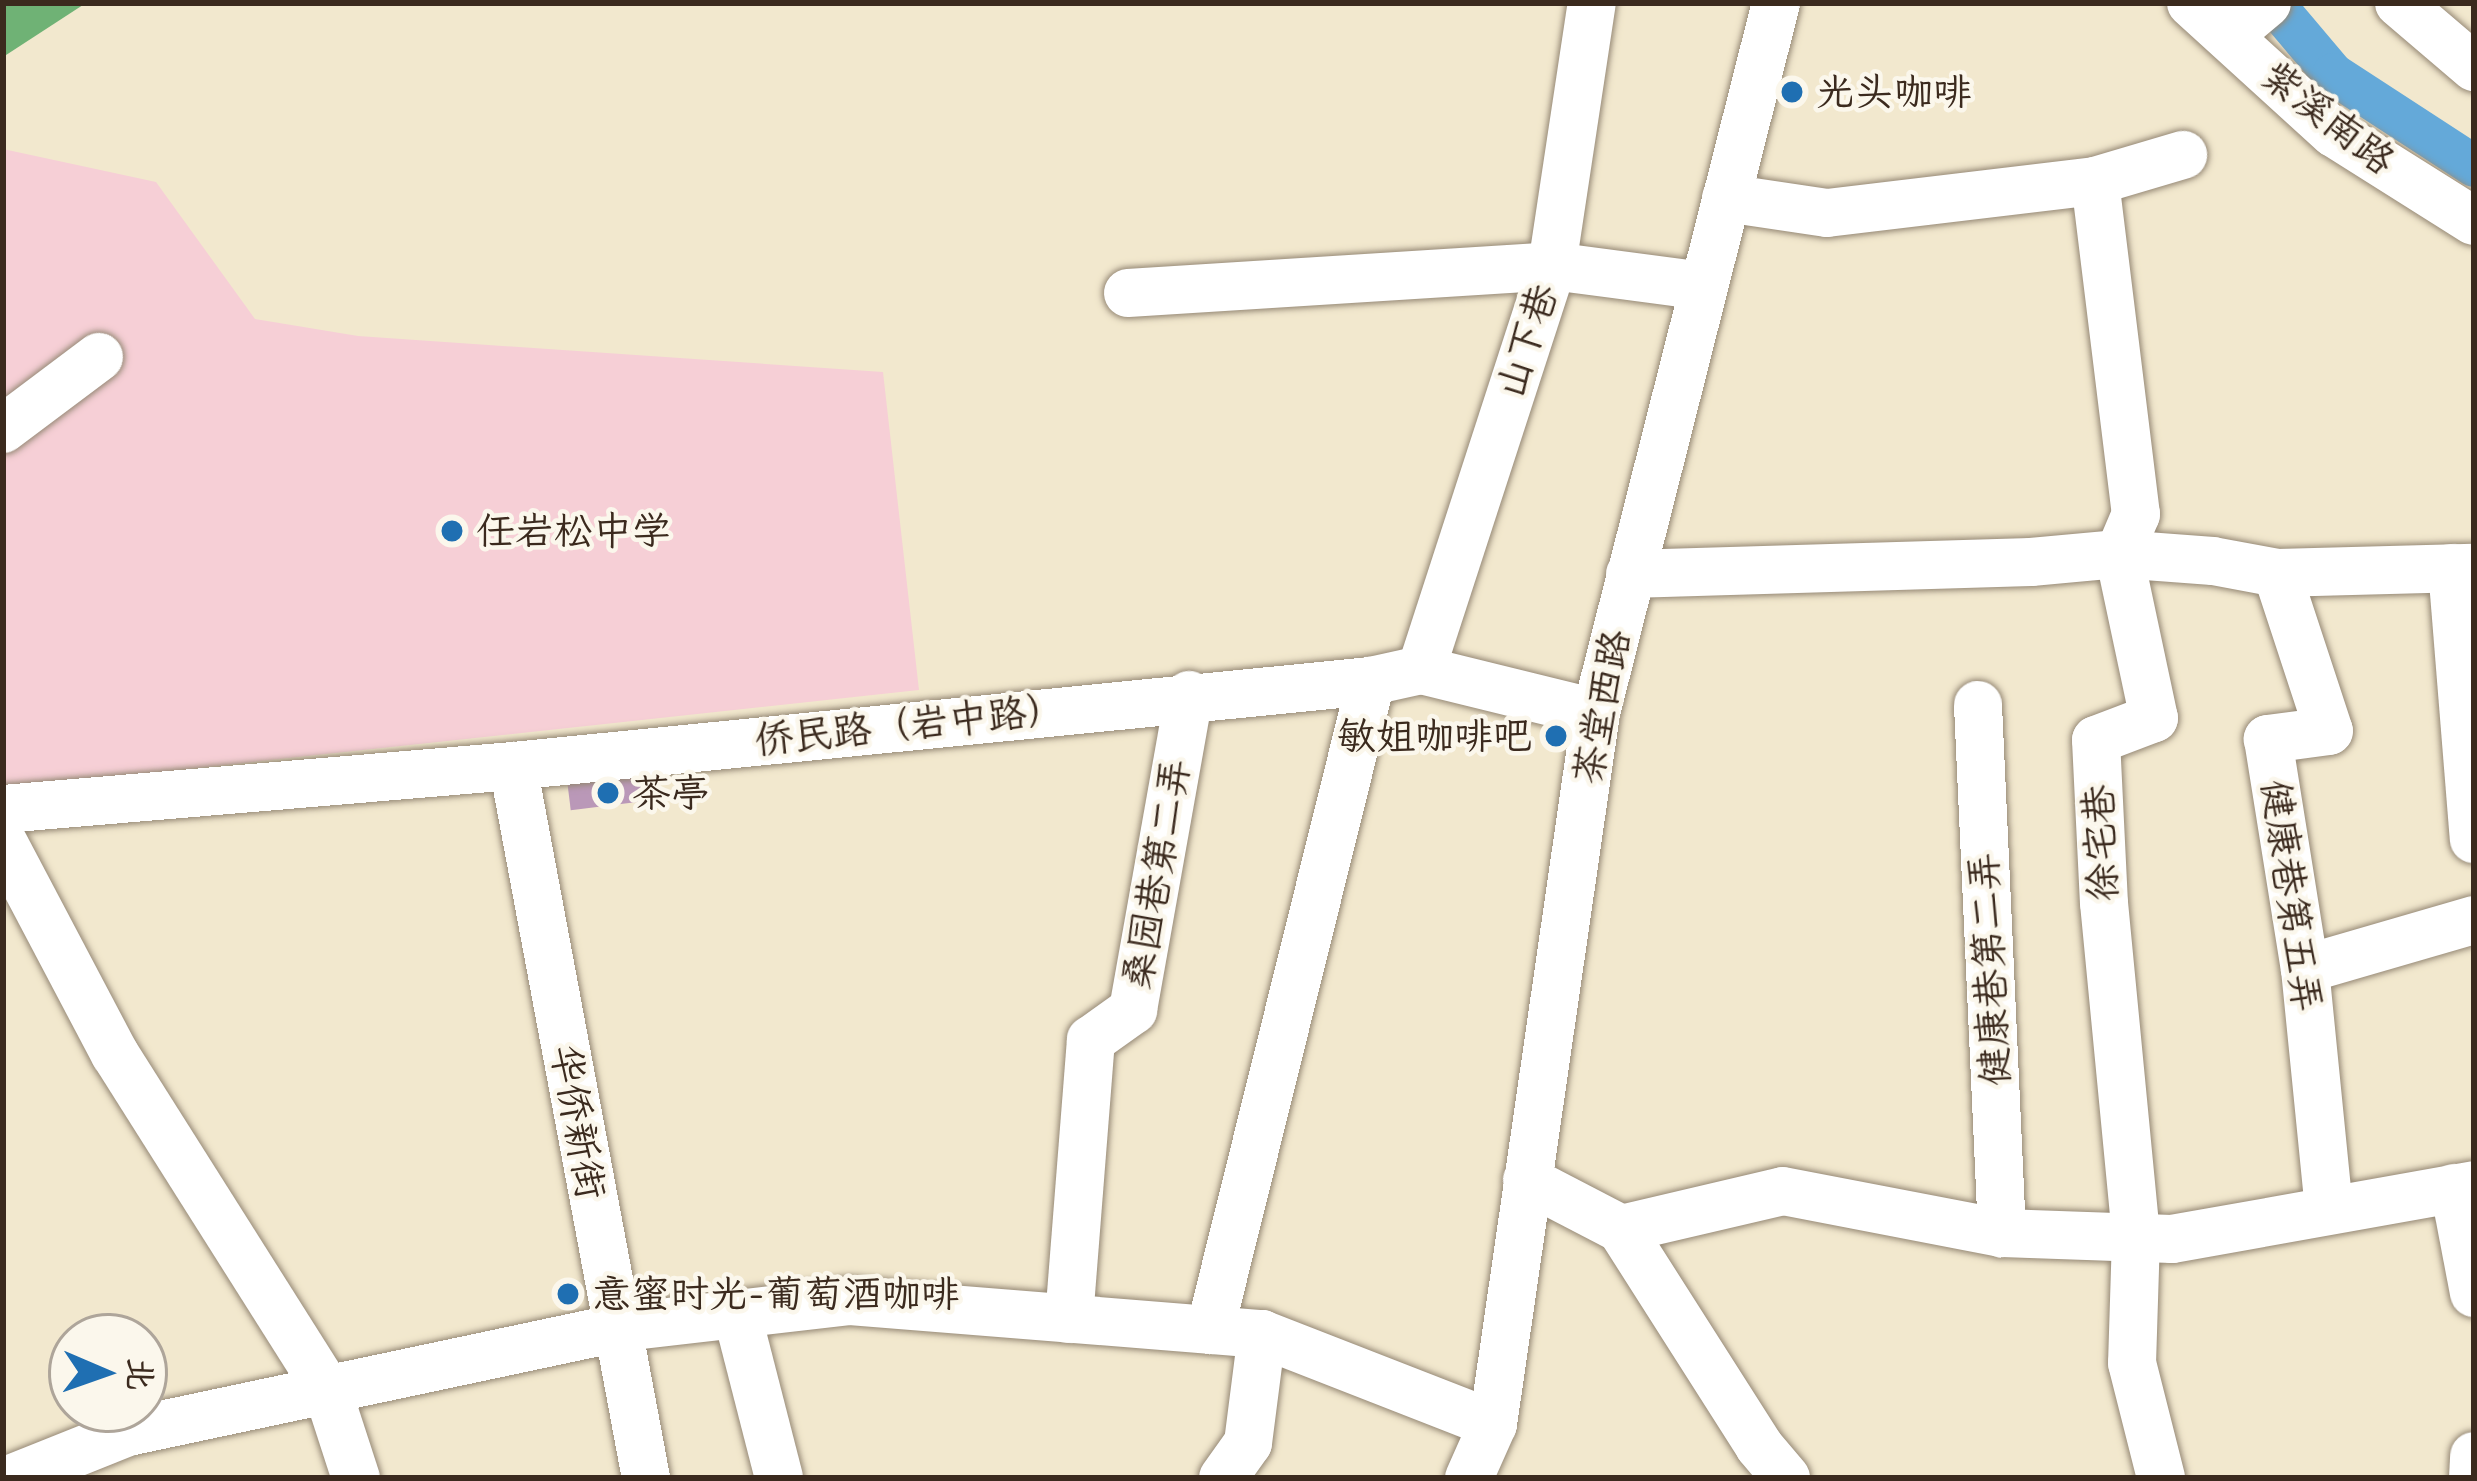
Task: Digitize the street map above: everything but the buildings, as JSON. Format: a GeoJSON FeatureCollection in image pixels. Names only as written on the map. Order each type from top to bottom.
{"type":"FeatureCollection","features":[{"type":"Feature","properties":{"kind":"street","name":"山下巷"},"geometry":{"type":"LineString","coordinates":[[1421,670],[1552,266],[1592,3]]}},
{"type":"Feature","properties":{"kind":"street","name":"茶堂西路"},"geometry":{"type":"LineString","coordinates":[[1469,1478],[1493,1424],[1596,712],[1776,3]]}},
{"type":"Feature","properties":{"kind":"street","name":"紫溪南路"},"geometry":{"type":"LineString","coordinates":[[2191,3],[2334,133],[2474,221]]}},
{"type":"Feature","properties":{"kind":"street"},"geometry":{"type":"LineString","coordinates":[[2228,36],[2267,3]]}},
{"type":"Feature","properties":{"kind":"street"},"geometry":{"type":"LineString","coordinates":[[2399,3],[2474,67]]}},
{"type":"Feature","properties":{"kind":"street"},"geometry":{"type":"LineString","coordinates":[[1726,198],[1827,213],[2095,181],[2182,155]]}},
{"type":"Feature","properties":{"kind":"street","name":"徐宅巷"},"geometry":{"type":"LineString","coordinates":[[2095,181],[2136,514],[2119,554],[2154,718],[2096,740],[2104,903],[2136,1237],[2132,1363],[2162,1478]]}},
{"type":"Feature","properties":{"kind":"street"},"geometry":{"type":"LineString","coordinates":[[1128,293],[1552,266],[1704,286]]}},
{"type":"Feature","properties":{"kind":"street"},"geometry":{"type":"LineString","coordinates":[[3,428],[99,357]]}},
{"type":"Feature","properties":{"kind":"street"},"geometry":{"type":"LineString","coordinates":[[1630,574],[2031,562],[2119,554],[2213,561],[2277,573],[2463,568],[2474,838]]}},
{"type":"Feature","properties":{"kind":"street","name":"健康巷第五弄"},"geometry":{"type":"LineString","coordinates":[[2277,573],[2330,731],[2267,739],[2305,969],[2329,1210]]}},
{"type":"Feature","properties":{"kind":"street","name":"侨民路（岩中路）"},"geometry":{"type":"LineString","coordinates":[[3,809],[513,766],[1189,695],[1371,681],[1421,670],[1596,712]]}},
{"type":"Feature","properties":{"kind":"street"},"geometry":{"type":"LineString","coordinates":[[1210,1330],[1371,681]]}},
{"type":"Feature","properties":{"kind":"street","name":"桑园巷第二弄"},"geometry":{"type":"LineString","coordinates":[[1069,1319],[1091,1040],[1133,1010],[1189,695]]}},
{"type":"Feature","properties":{"kind":"street","name":"健康巷第二弄"},"geometry":{"type":"LineString","coordinates":[[1978,705],[2002,1233]]}},
{"type":"Feature","properties":{"kind":"street","name":"华侨新街"},"geometry":{"type":"LineString","coordinates":[[513,766],[646,1478]]}},
{"type":"Feature","properties":{"kind":"street"},"geometry":{"type":"LineString","coordinates":[[3,842],[115,1054],[327,1389],[356,1478]]}},
{"type":"Feature","properties":{"kind":"street"},"geometry":{"type":"LineString","coordinates":[[2305,969],[2474,920]]}},
{"type":"Feature","properties":{"kind":"street"},"geometry":{"type":"LineString","coordinates":[[1527,1180],[1622,1229],[1759,1446],[1786,1478]]}},
{"type":"Feature","properties":{"kind":"street"},"geometry":{"type":"LineString","coordinates":[[1622,1229],[1783,1191],[2002,1233],[2172,1238],[2464,1186],[2474,1293]]}},
{"type":"Feature","properties":{"kind":"street"},"geometry":{"type":"LineString","coordinates":[[13,1478],[128,1432],[327,1389],[616,1328],[850,1300],[1262,1334],[1493,1424]]}},
{"type":"Feature","properties":{"kind":"street"},"geometry":{"type":"LineString","coordinates":[[737,1314],[779,1478]]}},
{"type":"Feature","properties":{"kind":"street"},"geometry":{"type":"LineString","coordinates":[[1223,1478],[1249,1443],[1262,1334]]}},
{"type":"Feature","properties":{"kind":"street"},"geometry":{"type":"LineString","coordinates":[[2473,1478],[2474,1456]]}},
{"type":"Feature","properties":{"kind":"shaded area","name":"任岩松中学"},"geometry":{"type":"Polygon","coordinates":[[[3,149],[156,182],[255,319],[358,336],[883,372],[919,690],[3,789],[3,149]]]}},
{"type":"Feature","properties":{"kind":"green space"},"geometry":{"type":"Polygon","coordinates":[[[3,3],[86,3],[3,57],[3,3]]]}},
{"type":"Feature","properties":{"kind":"waterway"},"geometry":{"type":"LineString","coordinates":[[2273,3],[2333,74],[2474,166]]}},
{"type":"Feature","properties":{"kind":"place","name":"光头咖啡"},"geometry":{"type":"Point","coordinates":[1792,92]}},
{"type":"Feature","properties":{"kind":"place","name":"任岩松中学"},"geometry":{"type":"Point","coordinates":[452,531]}},
{"type":"Feature","properties":{"kind":"place","name":"敏姐咖啡吧"},"geometry":{"type":"Point","coordinates":[1556,736]}},
{"type":"Feature","properties":{"kind":"place","name":"茶亭"},"geometry":{"type":"Point","coordinates":[608,793]}},
{"type":"Feature","properties":{"kind":"place","name":"意蜜时光-葡萄酒咖啡"},"geometry":{"type":"Point","coordinates":[568,1294]}}]}
